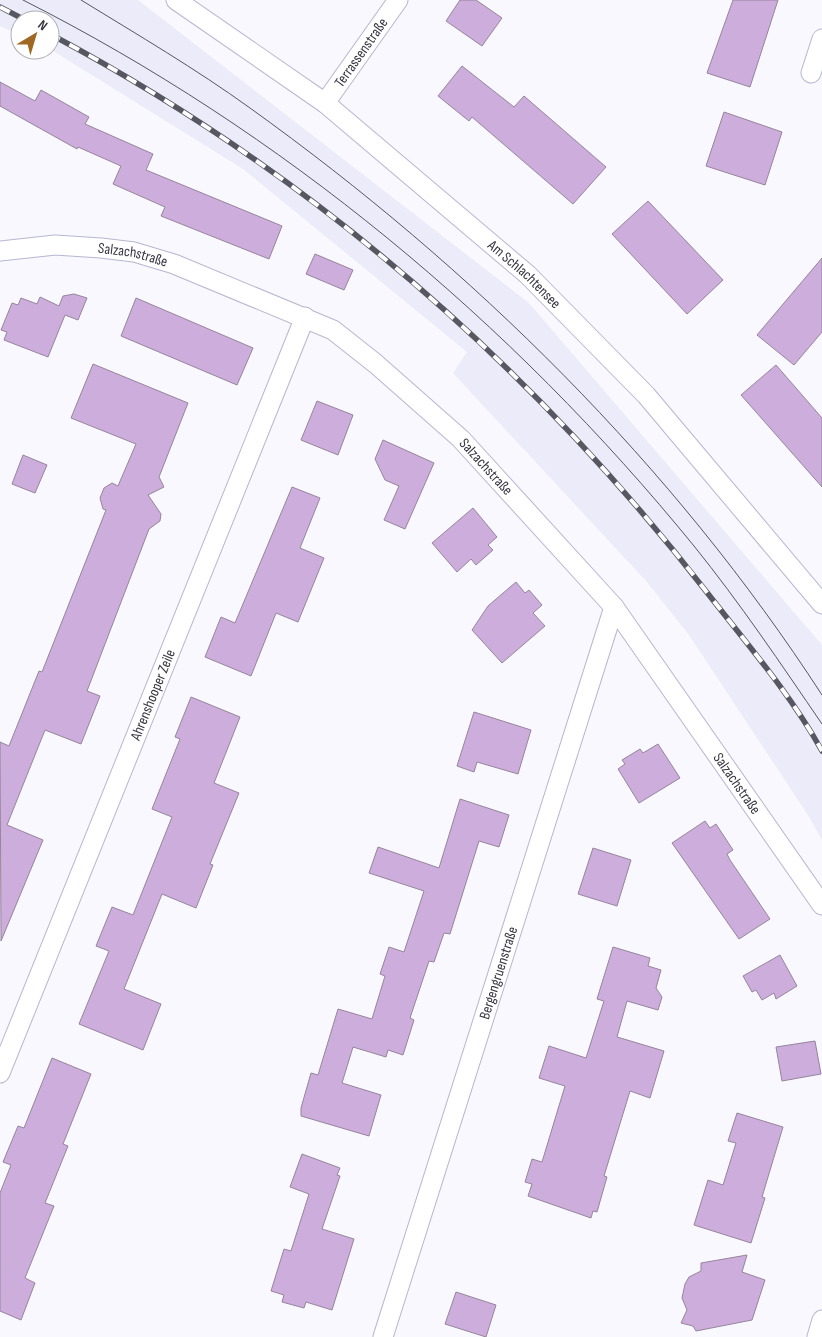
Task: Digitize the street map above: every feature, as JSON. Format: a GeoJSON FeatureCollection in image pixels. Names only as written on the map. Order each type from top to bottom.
{"type":"FeatureCollection","features":[{"type":"Feature","properties":{"kind":"street","name":"Am Schlachtensee"},"geometry":{"type":"LineString","coordinates":[[176,0],[325,103],[528,275],[639,387],[822,604]]}},
{"type":"Feature","properties":{"kind":"street","name":"Terrassenstraße"},"geometry":{"type":"LineString","coordinates":[[325,103],[398,0]]}},
{"type":"Feature","properties":{"kind":"street"},"geometry":{"type":"LineString","coordinates":[[811,73],[822,39]]}},
{"type":"Feature","properties":{"kind":"street","name":"Salzachstraße"},"geometry":{"type":"LineString","coordinates":[[0,251],[55,245],[134,252],[174,264],[333,330],[376,364],[461,439],[614,607],[822,905]]}},
{"type":"Feature","properties":{"kind":"street","name":"Ahrenshooper Zeile"},"geometry":{"type":"LineString","coordinates":[[0,1073],[305,317]]}},
{"type":"Feature","properties":{"kind":"street","name":"Bergengruenstraße"},"geometry":{"type":"LineString","coordinates":[[384,1337],[614,607]]}},
{"type":"Feature","properties":{"kind":"street"},"geometry":{"type":"LineString","coordinates":[[817,1337],[822,1320]]}},
{"type":"Feature","properties":{"kind":"shaded area"},"geometry":{"type":"Polygon","coordinates":[[[0,0],[138,0],[529,303],[822,645],[822,840],[808,815],[689,635],[647,582],[453,373],[467,352],[243,169],[60,55],[60,10],[10,10],[10,30],[0,26],[0,0]]]}},
{"type":"Feature","properties":{"kind":"building"},"geometry":{"type":"Polygon","coordinates":[[[460,0],[476,0],[502,18],[482,46],[446,21],[460,0]]]}},
{"type":"Feature","properties":{"kind":"building"},"geometry":{"type":"Polygon","coordinates":[[[733,0],[778,0],[750,87],[707,73],[733,0]]]}},
{"type":"Feature","properties":{"kind":"building"},"geometry":{"type":"Polygon","coordinates":[[[462,66],[514,107],[524,96],[606,167],[573,204],[472,117],[469,121],[438,96],[462,66]]]}},
{"type":"Feature","properties":{"kind":"building"},"geometry":{"type":"Polygon","coordinates":[[[0,82],[35,101],[41,90],[89,117],[85,124],[153,154],[146,170],[282,226],[269,259],[161,216],[165,207],[113,184],[121,166],[78,147],[77,149],[0,106],[0,82]]]}},
{"type":"Feature","properties":{"kind":"building"},"geometry":{"type":"Polygon","coordinates":[[[724,112],[782,132],[765,185],[706,166],[724,112]]]}},
{"type":"Feature","properties":{"kind":"building"},"geometry":{"type":"Polygon","coordinates":[[[648,201],[723,280],[687,314],[612,234],[648,201]]]}},
{"type":"Feature","properties":{"kind":"building"},"geometry":{"type":"Polygon","coordinates":[[[315,254],[353,270],[344,290],[306,274],[315,254]]]}},
{"type":"Feature","properties":{"kind":"building"},"geometry":{"type":"Polygon","coordinates":[[[822,258],[822,332],[794,365],[757,335],[822,258]]]}},
{"type":"Feature","properties":{"kind":"building"},"geometry":{"type":"Polygon","coordinates":[[[74,294],[87,298],[78,320],[65,315],[48,357],[4,340],[7,332],[1,330],[12,303],[18,305],[21,298],[37,304],[40,297],[59,306],[63,296],[74,294]]]}},
{"type":"Feature","properties":{"kind":"building"},"geometry":{"type":"Polygon","coordinates":[[[136,298],[253,348],[237,385],[121,336],[136,298]]]}},
{"type":"Feature","properties":{"kind":"building"},"geometry":{"type":"Polygon","coordinates":[[[93,364],[188,403],[159,477],[164,487],[148,495],[161,514],[160,521],[149,529],[87,691],[100,696],[81,744],[45,730],[7,825],[43,840],[1,941],[0,742],[9,746],[39,671],[42,672],[106,510],[103,509],[100,498],[104,488],[112,483],[118,486],[136,444],[71,418],[93,364]]]}},
{"type":"Feature","properties":{"kind":"building"},"geometry":{"type":"Polygon","coordinates":[[[776,365],[822,418],[822,487],[741,395],[776,365]]]}},
{"type":"Feature","properties":{"kind":"building"},"geometry":{"type":"Polygon","coordinates":[[[317,401],[353,415],[338,455],[301,440],[317,401]]]}},
{"type":"Feature","properties":{"kind":"building"},"geometry":{"type":"Polygon","coordinates":[[[383,440],[434,463],[405,529],[384,520],[399,486],[385,480],[375,459],[383,440]]]}},
{"type":"Feature","properties":{"kind":"building"},"geometry":{"type":"Polygon","coordinates":[[[23,455],[47,465],[35,493],[12,484],[23,455]]]}},
{"type":"Feature","properties":{"kind":"building"},"geometry":{"type":"Polygon","coordinates":[[[292,487],[320,498],[300,548],[324,558],[298,622],[276,613],[251,676],[205,657],[221,617],[235,623],[292,487]]]}},
{"type":"Feature","properties":{"kind":"building"},"geometry":{"type":"Polygon","coordinates":[[[473,508],[497,537],[488,545],[493,550],[476,565],[471,559],[457,572],[432,543],[473,508]]]}},
{"type":"Feature","properties":{"kind":"building"},"geometry":{"type":"Polygon","coordinates":[[[516,582],[525,593],[529,590],[542,605],[533,613],[545,626],[502,663],[472,630],[488,606],[516,582]]]}},
{"type":"Feature","properties":{"kind":"building"},"geometry":{"type":"Polygon","coordinates":[[[191,697],[240,717],[214,783],[239,793],[210,864],[213,865],[196,908],[162,894],[124,989],[161,1004],[143,1050],[79,1024],[109,951],[96,946],[112,907],[133,915],[172,817],[152,809],[180,739],[175,737],[191,697]]]}},
{"type":"Feature","properties":{"kind":"building"},"geometry":{"type":"Polygon","coordinates":[[[474,712],[531,730],[518,774],[477,762],[474,772],[457,766],[474,712]]]}},
{"type":"Feature","properties":{"kind":"building"},"geometry":{"type":"Polygon","coordinates":[[[658,744],[680,778],[639,803],[618,769],[625,764],[622,760],[640,749],[643,753],[658,744]]]}},
{"type":"Feature","properties":{"kind":"building"},"geometry":{"type":"Polygon","coordinates":[[[460,799],[509,815],[499,847],[479,841],[450,934],[444,933],[434,962],[429,961],[410,1018],[414,1020],[403,1055],[388,1050],[386,1057],[353,1047],[342,1083],[381,1095],[369,1136],[301,1116],[301,1108],[311,1073],[318,1075],[338,1009],[372,1019],[385,976],[380,974],[389,947],[404,952],[424,891],[369,873],[378,847],[439,868],[460,799]]]}},
{"type":"Feature","properties":{"kind":"building"},"geometry":{"type":"Polygon","coordinates":[[[705,821],[710,828],[716,824],[733,850],[727,854],[730,860],[770,919],[739,939],[672,843],[705,821]]]}},
{"type":"Feature","properties":{"kind":"building"},"geometry":{"type":"Polygon","coordinates":[[[593,848],[631,860],[617,906],[578,894],[593,848]]]}},
{"type":"Feature","properties":{"kind":"building"},"geometry":{"type":"Polygon","coordinates":[[[613,947],[650,958],[648,966],[661,970],[656,988],[662,997],[658,1010],[627,1001],[617,1037],[664,1051],[650,1098],[630,1091],[604,1176],[607,1177],[597,1212],[593,1211],[591,1218],[528,1196],[532,1184],[525,1182],[532,1159],[542,1162],[565,1086],[539,1078],[549,1046],[586,1058],[604,1001],[597,999],[613,947]]]}},
{"type":"Feature","properties":{"kind":"building"},"geometry":{"type":"Polygon","coordinates":[[[780,955],[797,986],[776,999],[774,993],[762,1000],[756,990],[752,992],[743,976],[780,955]]]}},
{"type":"Feature","properties":{"kind":"building"},"geometry":{"type":"Polygon","coordinates":[[[815,1041],[821,1074],[782,1081],[776,1047],[815,1041]]]}},
{"type":"Feature","properties":{"kind":"building"},"geometry":{"type":"Polygon","coordinates":[[[52,1058],[91,1074],[63,1144],[68,1146],[45,1203],[54,1206],[25,1278],[35,1283],[21,1320],[0,1311],[0,1193],[11,1165],[3,1162],[18,1126],[24,1128],[52,1058]]]}},
{"type":"Feature","properties":{"kind":"building"},"geometry":{"type":"Polygon","coordinates":[[[737,1113],[783,1127],[762,1197],[765,1198],[751,1243],[694,1225],[708,1180],[723,1185],[736,1143],[728,1141],[737,1113]]]}},
{"type":"Feature","properties":{"kind":"building"},"geometry":{"type":"Polygon","coordinates":[[[302,1154],[340,1168],[337,1175],[340,1176],[322,1229],[354,1239],[332,1310],[306,1302],[304,1308],[282,1302],[284,1295],[271,1291],[284,1249],[291,1251],[309,1194],[290,1187],[302,1154]]]}},
{"type":"Feature","properties":{"kind":"building"},"geometry":{"type":"Polygon","coordinates":[[[747,1255],[742,1272],[765,1280],[752,1320],[696,1331],[693,1326],[681,1323],[687,1310],[682,1298],[685,1284],[689,1277],[701,1271],[701,1263],[747,1255]]]}},
{"type":"Feature","properties":{"kind":"building"},"geometry":{"type":"Polygon","coordinates":[[[456,1292],[496,1305],[486,1337],[445,1324],[456,1292]]]}},
{"type":"Feature","properties":{"kind":"tram line"},"geometry":{"type":"LineString","coordinates":[[23,0],[119,52],[211,109],[301,171],[387,238],[470,309],[548,384],[623,463],[694,546],[776,656],[822,724]]}},
{"type":"Feature","properties":{"kind":"tram line"},"geometry":{"type":"LineString","coordinates":[[81,0],[188,66],[250,108],[332,170],[412,235],[490,303],[564,375],[634,450],[701,529],[764,610],[822,695]]}},
{"type":"Feature","properties":{"kind":"railway"},"geometry":{"type":"LineString","coordinates":[[0,7],[10,12]]}},
{"type":"Feature","properties":{"kind":"railway"},"geometry":{"type":"LineString","coordinates":[[60,40],[145,88],[237,147],[325,211],[409,279],[490,352],[567,429],[640,510],[768,671],[797,710],[822,751]]}}]}
